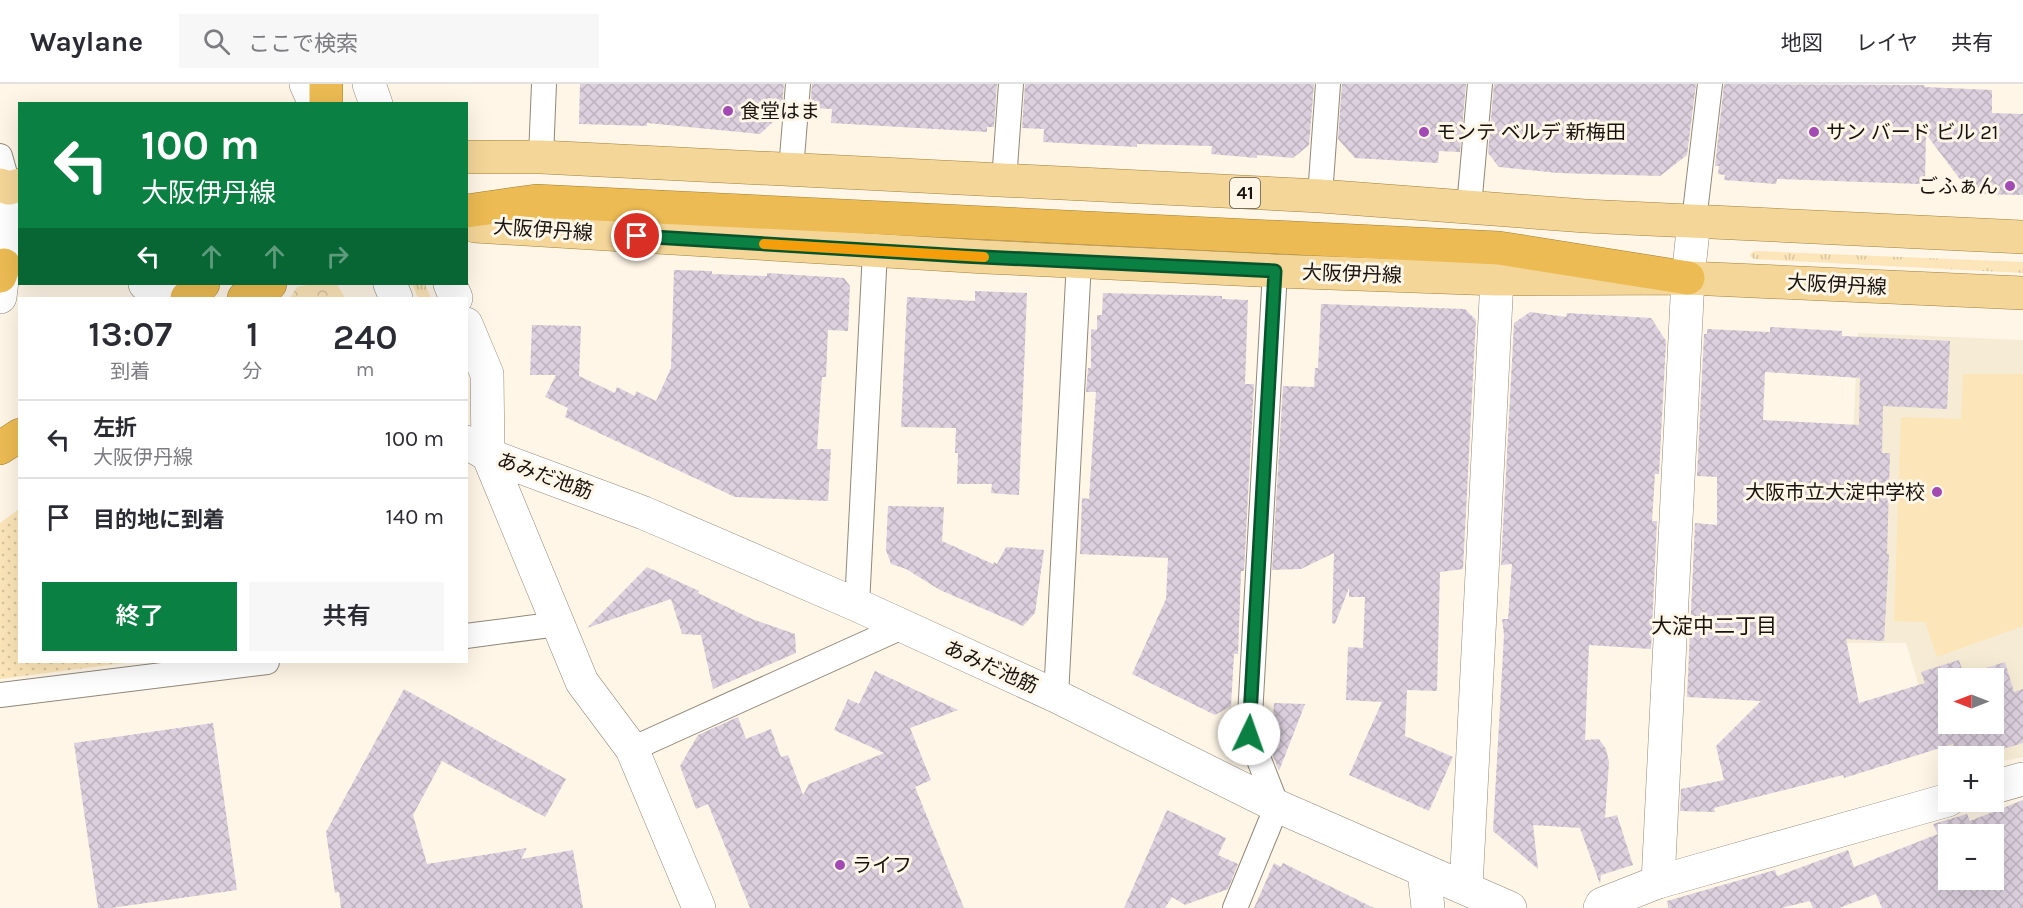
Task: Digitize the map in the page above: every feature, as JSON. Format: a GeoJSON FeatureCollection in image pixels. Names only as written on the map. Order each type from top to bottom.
{"type":"FeatureCollection","features":[{"type":"Feature","properties":{"kind":"highway"},"geometry":{"type":"LineString","coordinates":[[326,84],[326,102]]}},
{"type":"Feature","properties":{"kind":"highway"},"geometry":{"type":"LineString","coordinates":[[468,211],[536,201],[1499,248],[1688,278]]}},
{"type":"Feature","properties":{"kind":"highway"},"geometry":{"type":"LineString","coordinates":[[188,297],[202,285]]}},
{"type":"Feature","properties":{"kind":"highway"},"geometry":{"type":"LineString","coordinates":[[246,297],[268,285]]}},
{"type":"Feature","properties":{"kind":"highway"},"geometry":{"type":"LineString","coordinates":[[0,448],[18,436]]}},
{"type":"Feature","properties":{"kind":"main road","name":"41"},"geometry":{"type":"LineString","coordinates":[[468,157],[541,157],[1320,196],[1585,216],[2023,237]]}},
{"type":"Feature","properties":{"kind":"main road","name":"大阪伊丹線"},"geometry":{"type":"LineString","coordinates":[[468,222],[475,226],[875,251],[1275,271],[1497,279],[1688,278],[2023,293]]}},
{"type":"Feature","properties":{"kind":"street"},"geometry":{"type":"LineString","coordinates":[[306,84],[314,102]]}},
{"type":"Feature","properties":{"kind":"street"},"geometry":{"type":"LineString","coordinates":[[369,84],[375,102]]}},
{"type":"Feature","properties":{"kind":"street"},"geometry":{"type":"LineString","coordinates":[[541,157],[544,84]]}},
{"type":"Feature","properties":{"kind":"street"},"geometry":{"type":"LineString","coordinates":[[791,170],[798,84]]}},
{"type":"Feature","properties":{"kind":"street"},"geometry":{"type":"LineString","coordinates":[[1004,181],[1011,84]]}},
{"type":"Feature","properties":{"kind":"street"},"geometry":{"type":"LineString","coordinates":[[1320,196],[1328,84]]}},
{"type":"Feature","properties":{"kind":"street"},"geometry":{"type":"LineString","coordinates":[[1469,207],[1480,84]]}},
{"type":"Feature","properties":{"kind":"street"},"geometry":{"type":"LineString","coordinates":[[1658,882],[1688,278],[1710,84]]}},
{"type":"Feature","properties":{"kind":"street"},"geometry":{"type":"LineString","coordinates":[[0,156],[12,189],[1,279]]}},
{"type":"Feature","properties":{"kind":"street"},"geometry":{"type":"LineString","coordinates":[[857,605],[875,251]]}},
{"type":"Feature","properties":{"kind":"street"},"geometry":{"type":"LineString","coordinates":[[1056,696],[1079,261]]}},
{"type":"Feature","properties":{"kind":"street"},"geometry":{"type":"LineString","coordinates":[[1235,908],[1277,806],[1249,734],[1275,271]]}},
{"type":"Feature","properties":{"kind":"street"},"geometry":{"type":"LineString","coordinates":[[1466,888],[1497,279]]}},
{"type":"Feature","properties":{"kind":"street"},"geometry":{"type":"LineString","coordinates":[[148,285],[178,297]]}},
{"type":"Feature","properties":{"kind":"street"},"geometry":{"type":"LineString","coordinates":[[468,329],[487,374],[477,448]]}},
{"type":"Feature","properties":{"kind":"street"},"geometry":{"type":"LineString","coordinates":[[468,432],[558,624],[582,682],[632,749],[699,908]]}},
{"type":"Feature","properties":{"kind":"street","name":"あみだ池筋"},"geometry":{"type":"LineString","coordinates":[[477,448],[644,513],[857,605],[1056,696],[1277,806],[1510,908]]}},
{"type":"Feature","properties":{"kind":"street"},"geometry":{"type":"LineString","coordinates":[[468,636],[558,624]]}},
{"type":"Feature","properties":{"kind":"street"},"geometry":{"type":"LineString","coordinates":[[632,749],[903,627]]}},
{"type":"Feature","properties":{"kind":"street"},"geometry":{"type":"LineString","coordinates":[[0,695],[155,669],[251,663]]}},
{"type":"Feature","properties":{"kind":"street"},"geometry":{"type":"LineString","coordinates":[[2004,785],[2023,779]]}},
{"type":"Feature","properties":{"kind":"street"},"geometry":{"type":"LineString","coordinates":[[1600,908],[1602,904],[1658,882],[1938,803]]}},
{"type":"Feature","properties":{"kind":"street"},"geometry":{"type":"LineString","coordinates":[[1424,871],[1428,908]]}},
{"type":"Feature","properties":{"kind":"shaded area","name":"大阪市立大淀中学校"},"geometry":{"type":"Polygon","coordinates":[[[1858,333],[2023,340],[2023,757],[2004,761],[2004,746],[1938,746],[1938,750],[1906,643],[1843,643],[1858,333]]]}},
{"type":"Feature","properties":{"kind":"green space"},"geometry":{"type":"Polygon","coordinates":[[[1755,251],[2023,262],[2023,273],[1754,259],[1750,256],[1755,251]]]}},
{"type":"Feature","properties":{"kind":"green space"},"geometry":{"type":"Polygon","coordinates":[[[338,285],[344,297],[291,297],[297,287],[338,285]]]}},
{"type":"Feature","properties":{"kind":"green space"},"geometry":{"type":"Polygon","coordinates":[[[412,285],[425,285],[431,297],[418,297],[412,285]]]}},
{"type":"Feature","properties":{"kind":"green space"},"geometry":{"type":"Polygon","coordinates":[[[1963,374],[2023,374],[2023,626],[1937,657],[1925,622],[1894,621],[1901,417],[1961,419],[1963,374]]]}},
{"type":"Feature","properties":{"kind":"green space"},"geometry":{"type":"Polygon","coordinates":[[[18,510],[18,663],[124,663],[0,679],[0,523],[18,510]]]}},
{"type":"Feature","properties":{"kind":"building"},"geometry":{"type":"Polygon","coordinates":[[[580,84],[784,84],[782,106],[775,106],[774,121],[760,134],[647,123],[647,126],[579,124],[580,84]]]}},
{"type":"Feature","properties":{"kind":"building"},"geometry":{"type":"Polygon","coordinates":[[[812,84],[997,84],[994,127],[987,127],[987,132],[831,123],[832,109],[810,108],[812,84]]]}},
{"type":"Feature","properties":{"kind":"building"},"geometry":{"type":"Polygon","coordinates":[[[1025,84],[1314,84],[1309,145],[1293,158],[1257,155],[1257,158],[1211,154],[1212,146],[1137,144],[1137,147],[1043,142],[1044,129],[1022,128],[1025,84]]]}},
{"type":"Feature","properties":{"kind":"building"},"geometry":{"type":"Polygon","coordinates":[[[1342,84],[1466,84],[1460,152],[1439,151],[1438,163],[1355,158],[1338,139],[1342,84]]]}},
{"type":"Feature","properties":{"kind":"building"},"geometry":{"type":"Polygon","coordinates":[[[1494,84],[1696,84],[1687,155],[1660,176],[1558,173],[1499,167],[1488,153],[1494,84]]]}},
{"type":"Feature","properties":{"kind":"building"},"geometry":{"type":"Polygon","coordinates":[[[1724,84],[1925,85],[1924,87],[1992,90],[1992,113],[2023,114],[2023,195],[1971,194],[1926,134],[1925,180],[1920,180],[1920,184],[1777,179],[1776,184],[1724,180],[1725,175],[1718,174],[1719,166],[1715,166],[1724,84]]]}},
{"type":"Feature","properties":{"kind":"building"},"geometry":{"type":"Polygon","coordinates":[[[674,270],[712,271],[712,274],[767,276],[767,273],[844,278],[850,286],[848,331],[828,330],[826,377],[822,377],[817,449],[831,449],[828,501],[735,497],[565,417],[568,408],[545,397],[556,375],[530,375],[532,325],[581,326],[579,376],[615,393],[617,387],[635,396],[636,391],[656,401],[671,368],[674,270]]]}},
{"type":"Feature","properties":{"kind":"building"},"geometry":{"type":"Polygon","coordinates":[[[975,291],[1027,293],[1019,495],[991,493],[992,484],[957,484],[956,428],[901,427],[907,297],[975,301],[975,291]]]}},
{"type":"Feature","properties":{"kind":"building"},"geometry":{"type":"Polygon","coordinates":[[[1103,293],[1222,296],[1222,299],[1248,300],[1245,384],[1254,384],[1244,571],[1241,571],[1238,654],[1234,654],[1231,706],[1215,715],[1132,674],[1166,599],[1168,558],[1080,554],[1082,498],[1089,499],[1096,392],[1086,392],[1088,368],[1091,368],[1091,329],[1097,330],[1097,315],[1102,315],[1103,293]]]}},
{"type":"Feature","properties":{"kind":"building"},"geometry":{"type":"Polygon","coordinates":[[[1321,304],[1465,309],[1476,320],[1463,569],[1440,572],[1437,691],[1407,690],[1405,736],[1453,757],[1429,811],[1349,775],[1382,702],[1346,700],[1348,647],[1363,648],[1365,597],[1349,597],[1349,588],[1335,624],[1332,623],[1334,553],[1301,569],[1272,570],[1283,386],[1314,387],[1315,368],[1318,368],[1321,304]]]}},
{"type":"Feature","properties":{"kind":"building"},"geometry":{"type":"Polygon","coordinates":[[[1530,312],[1566,317],[1567,313],[1651,318],[1666,341],[1659,474],[1655,474],[1652,521],[1657,521],[1651,649],[1589,645],[1585,740],[1599,739],[1606,749],[1609,762],[1605,818],[1617,815],[1633,865],[1601,875],[1600,884],[1580,828],[1533,825],[1538,869],[1493,831],[1504,635],[1502,619],[1508,619],[1512,564],[1501,565],[1514,323],[1530,312]]]}},
{"type":"Feature","properties":{"kind":"building"},"geometry":{"type":"Polygon","coordinates":[[[1770,327],[1842,331],[1842,336],[1950,341],[1947,409],[1883,406],[1882,453],[1890,453],[1887,554],[1889,554],[1884,641],[1846,639],[1859,703],[1925,683],[1921,672],[1959,660],[1962,668],[1938,668],[1938,734],[2004,734],[2004,668],[1986,668],[2005,662],[2014,692],[2023,689],[2023,743],[2004,749],[2004,746],[1954,746],[1953,744],[1938,746],[1938,749],[1844,778],[1843,775],[1714,808],[1715,812],[1680,811],[1681,789],[1724,780],[1716,746],[1761,701],[1687,697],[1695,523],[1717,525],[1717,477],[1697,476],[1704,334],[1707,334],[1707,329],[1770,332],[1770,327]],[[1765,372],[1763,420],[1859,425],[1860,378],[1765,372]]]}},
{"type":"Feature","properties":{"kind":"building"},"geometry":{"type":"Polygon","coordinates":[[[888,506],[944,507],[942,541],[993,564],[994,562],[997,564],[1006,547],[1044,550],[1035,613],[1023,626],[940,590],[906,569],[891,564],[886,550],[888,506]]]}},
{"type":"Feature","properties":{"kind":"building"},"geometry":{"type":"Polygon","coordinates":[[[647,567],[752,619],[795,634],[796,653],[713,689],[701,635],[682,634],[671,599],[587,628],[647,567]]]}},
{"type":"Feature","properties":{"kind":"building","name":"ライフ"},"geometry":{"type":"Polygon","coordinates":[[[875,671],[958,710],[910,728],[931,780],[915,787],[964,908],[750,908],[708,804],[696,809],[680,766],[698,735],[738,717],[746,739],[771,729],[781,757],[788,755],[803,795],[809,784],[884,753],[834,730],[848,699],[859,704],[875,671]]]}},
{"type":"Feature","properties":{"kind":"building"},"geometry":{"type":"Polygon","coordinates":[[[404,689],[566,779],[545,817],[442,761],[413,815],[427,864],[527,848],[521,859],[573,850],[583,908],[341,908],[339,892],[335,893],[326,832],[404,689]]]}},
{"type":"Feature","properties":{"kind":"building"},"geometry":{"type":"Polygon","coordinates":[[[1274,703],[1305,704],[1279,771],[1271,751],[1274,703]]]}},
{"type":"Feature","properties":{"kind":"building"},"geometry":{"type":"Polygon","coordinates":[[[213,723],[237,890],[98,908],[74,743],[213,723]]]}},
{"type":"Feature","properties":{"kind":"building"},"geometry":{"type":"Polygon","coordinates":[[[2023,800],[2023,908],[1882,908],[1876,894],[1839,908],[1813,908],[1810,901],[1781,908],[1668,908],[1667,901],[1775,870],[1777,876],[1848,850],[1854,867],[1938,834],[1933,824],[1967,814],[1970,821],[1993,812],[2004,812],[2004,808],[2023,800]]]}},
{"type":"Feature","properties":{"kind":"building"},"geometry":{"type":"Polygon","coordinates":[[[1167,810],[1226,838],[1218,855],[1238,864],[1228,889],[1185,905],[1172,897],[1165,908],[1124,908],[1167,810]]]}},
{"type":"Feature","properties":{"kind":"building"},"geometry":{"type":"Polygon","coordinates":[[[1274,863],[1281,867],[1283,863],[1374,908],[1254,908],[1274,863]]]}},
{"type":"Feature","properties":{"kind":"slow traffic"},"geometry":{"type":"LineString","coordinates":[[764,244],[984,257]]}},
{"type":"Feature","properties":{"kind":"place","name":"食堂はま"},"geometry":{"type":"Point","coordinates":[728,111]}},
{"type":"Feature","properties":{"kind":"place","name":"モンテ ベルデ 新梅田"},"geometry":{"type":"Point","coordinates":[1424,132]}},
{"type":"Feature","properties":{"kind":"place","name":"サン バード ビル 21"},"geometry":{"type":"Point","coordinates":[1814,132]}},
{"type":"Feature","properties":{"kind":"place","name":"ごふぁん"},"geometry":{"type":"Point","coordinates":[2010,186]}},
{"type":"Feature","properties":{"kind":"place","name":"大阪市立大淀中学校"},"geometry":{"type":"Point","coordinates":[1937,492]}},
{"type":"Feature","properties":{"kind":"place","name":"ライフ"},"geometry":{"type":"Point","coordinates":[840,865]}},
{"type":"Feature","properties":{"kind":"district","name":"大淀中二丁目"},"geometry":{"type":"Point","coordinates":[1714,626]}},
{"type":"Feature","properties":{"kind":"route"},"geometry":{"type":"LineString","coordinates":[[637,236],[963,256],[1275,271],[1249,734]]}}]}
